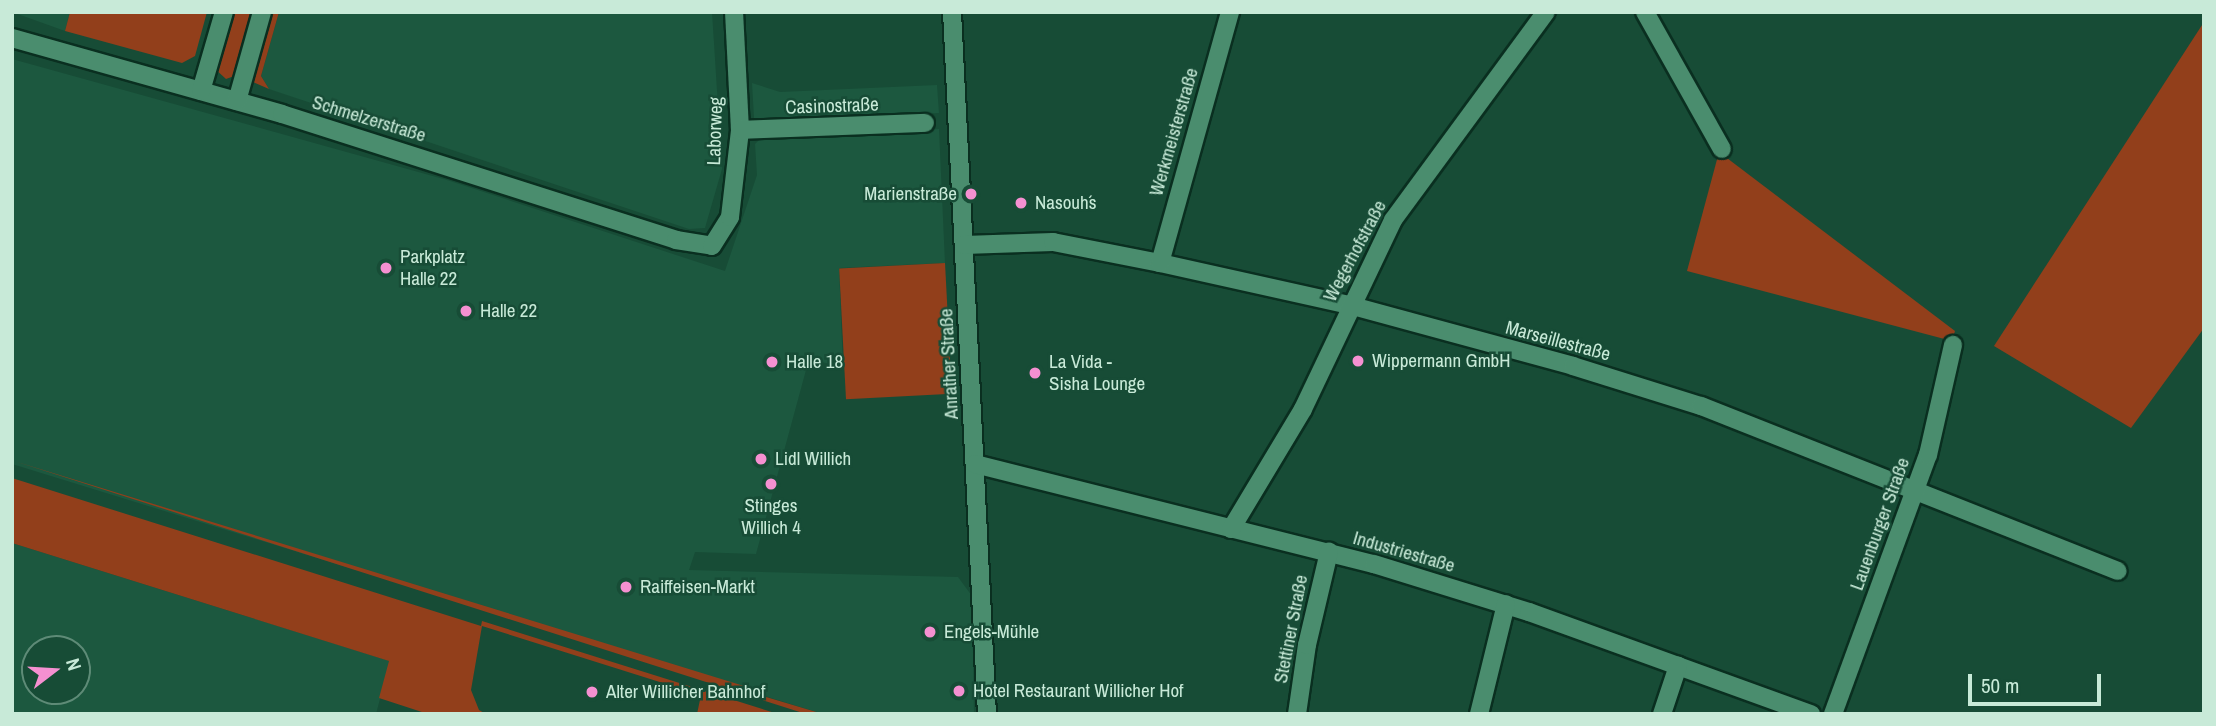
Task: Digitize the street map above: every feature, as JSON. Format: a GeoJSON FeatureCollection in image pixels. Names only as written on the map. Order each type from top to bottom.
{"type":"FeatureCollection","features":[{"type":"Feature","properties":{"kind":"street"},"geometry":{"type":"LineString","coordinates":[[201,91],[224,12]]}},
{"type":"Feature","properties":{"kind":"street"},"geometry":{"type":"LineString","coordinates":[[237,101],[262,12]]}},
{"type":"Feature","properties":{"kind":"street","name":"Laborweg"},"geometry":{"type":"LineString","coordinates":[[712,246],[730,217],[740,130],[734,12]]}},
{"type":"Feature","properties":{"kind":"street","name":"Anrather Straße"},"geometry":{"type":"LineString","coordinates":[[952,12],[987,714]]}},
{"type":"Feature","properties":{"kind":"street","name":"Werkmeisterstraße"},"geometry":{"type":"LineString","coordinates":[[1160,263],[1230,12]]}},
{"type":"Feature","properties":{"kind":"street"},"geometry":{"type":"LineString","coordinates":[[1645,12],[1722,149]]}},
{"type":"Feature","properties":{"kind":"street","name":"Wegerhofstraße"},"geometry":{"type":"LineString","coordinates":[[1231,529],[1303,409],[1349,306],[1393,220],[1538,15]]}},
{"type":"Feature","properties":{"kind":"street","name":"Schmelzerstraße"},"geometry":{"type":"LineString","coordinates":[[12,38],[237,101],[676,240],[712,246]]}},
{"type":"Feature","properties":{"kind":"street","name":"Casinostraße"},"geometry":{"type":"LineString","coordinates":[[740,130],[925,123]]}},
{"type":"Feature","properties":{"kind":"street","name":"Marseillestraße"},"geometry":{"type":"LineString","coordinates":[[964,245],[1053,242],[1160,263],[1349,306],[1651,389],[2117,571]]}},
{"type":"Feature","properties":{"kind":"street","name":"Lauenburger Straße"},"geometry":{"type":"LineString","coordinates":[[1833,714],[1916,492],[1939,418],[1953,345]]}},
{"type":"Feature","properties":{"kind":"street","name":"Industriestraße"},"geometry":{"type":"LineString","coordinates":[[975,464],[1329,552],[1506,604],[1811,714]]}},
{"type":"Feature","properties":{"kind":"street","name":"Stettiner Straße"},"geometry":{"type":"LineString","coordinates":[[1297,714],[1307,645],[1329,552]]}},
{"type":"Feature","properties":{"kind":"street"},"geometry":{"type":"LineString","coordinates":[[1479,714],[1506,604]]}},
{"type":"Feature","properties":{"kind":"street"},"geometry":{"type":"LineString","coordinates":[[1662,714],[1678,666]]}},
{"type":"Feature","properties":{"kind":"shaded area"},"geometry":{"type":"Polygon","coordinates":[[[12,12],[70,12],[65,31],[12,12]]]}},
{"type":"Feature","properties":{"kind":"shaded area"},"geometry":{"type":"Polygon","coordinates":[[[70,12],[207,12],[195,56],[182,63],[65,31],[70,12]]]}},
{"type":"Feature","properties":{"kind":"shaded area"},"geometry":{"type":"Polygon","coordinates":[[[231,12],[254,12],[237,75],[226,79],[214,68],[231,12]]]}},
{"type":"Feature","properties":{"kind":"shaded area"},"geometry":{"type":"Polygon","coordinates":[[[267,12],[279,12],[261,76],[269,89],[253,82],[252,68],[267,12]]]}},
{"type":"Feature","properties":{"kind":"shaded area"},"geometry":{"type":"Polygon","coordinates":[[[279,12],[712,12],[722,169],[705,228],[689,229],[269,89],[261,76],[279,12]]]}},
{"type":"Feature","properties":{"kind":"shaded area"},"geometry":{"type":"Polygon","coordinates":[[[2204,22],[2204,328],[2131,428],[1994,346],[2204,22]]]}},
{"type":"Feature","properties":{"kind":"shaded area"},"geometry":{"type":"Polygon","coordinates":[[[12,59],[447,180],[725,271],[757,175],[755,144],[761,138],[939,129],[945,263],[839,268],[843,367],[809,359],[756,554],[695,552],[689,570],[958,577],[972,596],[974,714],[823,714],[12,464],[12,59]]]}},
{"type":"Feature","properties":{"kind":"shaded area"},"geometry":{"type":"Polygon","coordinates":[[[752,83],[780,92],[937,85],[939,113],[758,123],[754,118],[752,83]]]}},
{"type":"Feature","properties":{"kind":"shaded area"},"geometry":{"type":"Polygon","coordinates":[[[1719,152],[1955,331],[1952,341],[1687,271],[1719,152]]]}},
{"type":"Feature","properties":{"kind":"shaded area"},"geometry":{"type":"Polygon","coordinates":[[[945,263],[952,394],[846,399],[839,269],[945,263]]]}},
{"type":"Feature","properties":{"kind":"shaded area"},"geometry":{"type":"Polygon","coordinates":[[[14,461],[757,690],[756,694],[823,714],[806,714],[14,461]]]}},
{"type":"Feature","properties":{"kind":"shaded area"},"geometry":{"type":"Polygon","coordinates":[[[12,478],[481,626],[482,621],[778,714],[697,714],[701,695],[482,626],[471,690],[479,710],[486,714],[428,714],[379,698],[389,661],[12,543],[12,478]]]}},
{"type":"Feature","properties":{"kind":"shaded area"},"geometry":{"type":"Polygon","coordinates":[[[12,543],[390,661],[376,714],[12,714],[12,543]]]}},
{"type":"Feature","properties":{"kind":"place","name":"Marienstraße"},"geometry":{"type":"Point","coordinates":[971,194]}},
{"type":"Feature","properties":{"kind":"place","name":"Nasouh´s"},"geometry":{"type":"Point","coordinates":[1021,203]}},
{"type":"Feature","properties":{"kind":"place","name":"Parkplatz Halle 22"},"geometry":{"type":"Point","coordinates":[386,268]}},
{"type":"Feature","properties":{"kind":"place","name":"Halle 22"},"geometry":{"type":"Point","coordinates":[466,311]}},
{"type":"Feature","properties":{"kind":"place","name":"Wippermann GmbH"},"geometry":{"type":"Point","coordinates":[1358,361]}},
{"type":"Feature","properties":{"kind":"place","name":"Halle 18"},"geometry":{"type":"Point","coordinates":[772,362]}},
{"type":"Feature","properties":{"kind":"place","name":"La Vida - Sisha Lounge"},"geometry":{"type":"Point","coordinates":[1035,373]}},
{"type":"Feature","properties":{"kind":"place","name":"Lidl Willich"},"geometry":{"type":"Point","coordinates":[761,459]}},
{"type":"Feature","properties":{"kind":"place","name":"Stinges Willich 4"},"geometry":{"type":"Point","coordinates":[771,484]}},
{"type":"Feature","properties":{"kind":"place","name":"Raiffeisen-Markt"},"geometry":{"type":"Point","coordinates":[626,587]}},
{"type":"Feature","properties":{"kind":"place","name":"Engels-Mühle"},"geometry":{"type":"Point","coordinates":[930,632]}},
{"type":"Feature","properties":{"kind":"place","name":"Hotel Restaurant Willicher Hof"},"geometry":{"type":"Point","coordinates":[959,691]}},
{"type":"Feature","properties":{"kind":"place","name":"Alter Willicher Bahnhof"},"geometry":{"type":"Point","coordinates":[592,692]}}]}
